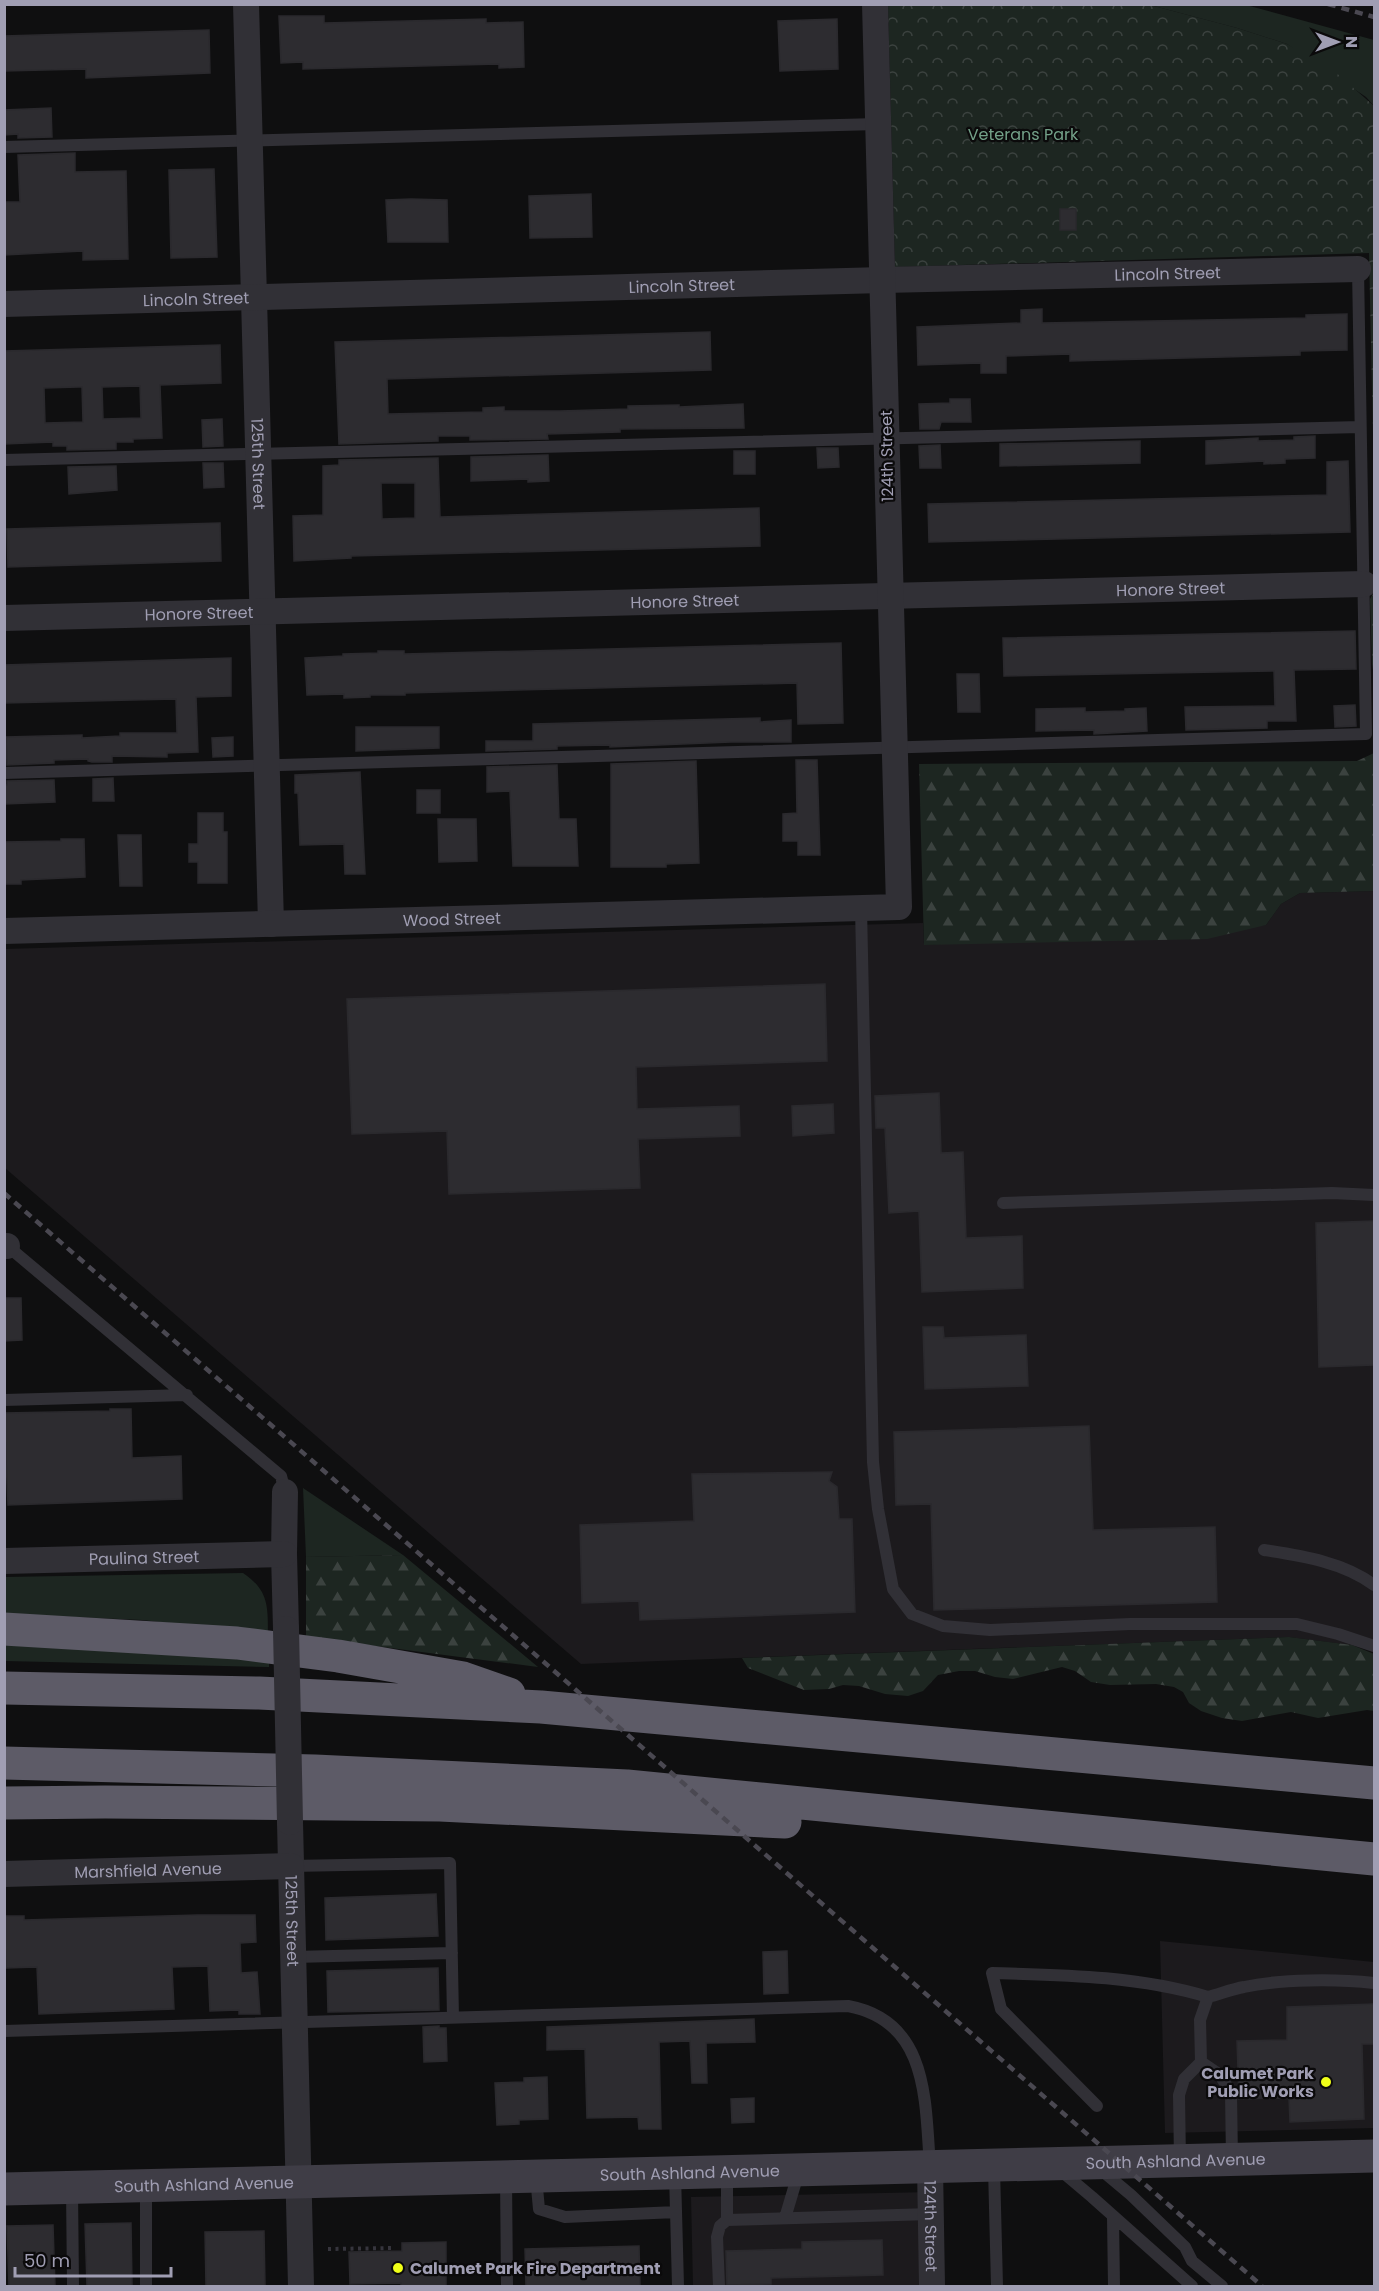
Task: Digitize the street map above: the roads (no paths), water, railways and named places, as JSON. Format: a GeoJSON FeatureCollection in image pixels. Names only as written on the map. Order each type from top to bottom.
{"type":"FeatureCollection","features":[{"type":"Feature","properties":{"kind":"highway"},"geometry":{"type":"LineString","coordinates":[[4,1629],[237,1643],[338,1656],[463,1678],[541,1707]]}},
{"type":"Feature","properties":{"kind":"highway"},"geometry":{"type":"LineString","coordinates":[[4,1688],[259,1693],[541,1707],[1374,1783]]}},
{"type":"Feature","properties":{"kind":"highway"},"geometry":{"type":"LineString","coordinates":[[4,1763],[303,1771],[627,1786],[1015,1822],[1374,1859]]}},
{"type":"Feature","properties":{"kind":"highway"},"geometry":{"type":"LineString","coordinates":[[4,1803],[440,1805],[801,1823],[1015,1822]]}},
{"type":"Feature","properties":{"kind":"main road","name":"South Ashland Avenue"},"geometry":{"type":"LineString","coordinates":[[4,2189],[1374,2156]]}},
{"type":"Feature","properties":{"kind":"street","name":"125th Street"},"geometry":{"type":"LineString","coordinates":[[246,4],[271,924]]}},
{"type":"Feature","properties":{"kind":"street","name":"124th Street"},"geometry":{"type":"LineString","coordinates":[[875,4],[899,907]]}},
{"type":"Feature","properties":{"kind":"street","name":"Lincoln Street"},"geometry":{"type":"LineString","coordinates":[[4,304],[1358,269]]}},
{"type":"Feature","properties":{"kind":"street","name":"Honore Street"},"geometry":{"type":"LineString","coordinates":[[4,618],[1364,584]]}},
{"type":"Feature","properties":{"kind":"street","name":"Wood Street"},"geometry":{"type":"LineString","coordinates":[[4,931],[899,907]]}},
{"type":"Feature","properties":{"kind":"street","name":"125th Street"},"geometry":{"type":"LineString","coordinates":[[285,1492],[284,1554],[301,2286]]}},
{"type":"Feature","properties":{"kind":"street","name":"Paulina Street"},"geometry":{"type":"LineString","coordinates":[[4,1561],[284,1554]]}},
{"type":"Feature","properties":{"kind":"street","name":"Marshfield Avenue"},"geometry":{"type":"LineString","coordinates":[[4,1874],[291,1866]]}},
{"type":"Feature","properties":{"kind":"street","name":"124th Street"},"geometry":{"type":"LineString","coordinates":[[930,2166],[933,2286]]}},
{"type":"Feature","properties":{"kind":"lane"},"geometry":{"type":"LineString","coordinates":[[4,147],[879,124]]}},
{"type":"Feature","properties":{"kind":"lane"},"geometry":{"type":"LineString","coordinates":[[4,773],[1366,734],[1358,269]]}},
{"type":"Feature","properties":{"kind":"lane"},"geometry":{"type":"LineString","coordinates":[[4,460],[1360,427]]}},
{"type":"Feature","properties":{"kind":"lane"},"geometry":{"type":"LineString","coordinates":[[861,908],[873,1462],[878,1509],[893,1589],[912,1614],[943,1626],[990,1630],[1130,1624],[1297,1624],[1374,1646]]}},
{"type":"Feature","properties":{"kind":"lane"},"geometry":{"type":"LineString","coordinates":[[1003,1203],[1321,1193],[1374,1195]]}},
{"type":"Feature","properties":{"kind":"lane"},"geometry":{"type":"LineString","coordinates":[[5,1245],[281,1476],[285,1492]]}},
{"type":"Feature","properties":{"kind":"lane"},"geometry":{"type":"LineString","coordinates":[[4,1400],[187,1395]]}},
{"type":"Feature","properties":{"kind":"lane"},"geometry":{"type":"LineString","coordinates":[[1264,1550],[1310,1558],[1362,1575],[1374,1585]]}},
{"type":"Feature","properties":{"kind":"lane"},"geometry":{"type":"LineString","coordinates":[[291,1866],[450,1863],[453,2018]]}},
{"type":"Feature","properties":{"kind":"lane"},"geometry":{"type":"LineString","coordinates":[[294,1957],[452,1953]]}},
{"type":"Feature","properties":{"kind":"lane"},"geometry":{"type":"LineString","coordinates":[[1097,2106],[1001,2009],[992,1973],[1083,1976],[1136,1981],[1175,1987],[1208,1997],[1245,1986],[1288,1982],[1374,1983]]}},
{"type":"Feature","properties":{"kind":"lane"},"geometry":{"type":"LineString","coordinates":[[1180,2161],[1179,2095],[1184,2079],[1201,2062],[1200,2020],[1208,1997]]}},
{"type":"Feature","properties":{"kind":"lane"},"geometry":{"type":"LineString","coordinates":[[4,2031],[848,2006],[867,2010],[885,2020],[901,2036],[921,2072],[925,2094],[930,2166]]}},
{"type":"Feature","properties":{"kind":"lane"},"geometry":{"type":"LineString","coordinates":[[1201,2062],[1220,2075],[1231,2093],[1232,2160]]}},
{"type":"Feature","properties":{"kind":"lane"},"geometry":{"type":"LineString","coordinates":[[1093,2163],[1131,2195],[1185,2247],[1192,2261],[1222,2286]]}},
{"type":"Feature","properties":{"kind":"lane"},"geometry":{"type":"LineString","coordinates":[[1052,2164],[1192,2286]]}},
{"type":"Feature","properties":{"kind":"lane"},"geometry":{"type":"LineString","coordinates":[[994,2165],[997,2286]]}},
{"type":"Feature","properties":{"kind":"lane"},"geometry":{"type":"LineString","coordinates":[[785,2218],[800,2169]]}},
{"type":"Feature","properties":{"kind":"lane"},"geometry":{"type":"LineString","coordinates":[[727,2171],[727,2220]]}},
{"type":"Feature","properties":{"kind":"lane"},"geometry":{"type":"LineString","coordinates":[[675,2172],[678,2286]]}},
{"type":"Feature","properties":{"kind":"lane"},"geometry":{"type":"LineString","coordinates":[[521,2176],[539,2209],[566,2217],[676,2212]]}},
{"type":"Feature","properties":{"kind":"lane"},"geometry":{"type":"LineString","coordinates":[[507,2286],[521,2176]]}},
{"type":"Feature","properties":{"kind":"lane"},"geometry":{"type":"LineString","coordinates":[[146,2185],[146,2286]]}},
{"type":"Feature","properties":{"kind":"lane"},"geometry":{"type":"LineString","coordinates":[[72,2187],[73,2286]]}},
{"type":"Feature","properties":{"kind":"lane"},"geometry":{"type":"LineString","coordinates":[[719,2286],[717,2236],[720,2226],[727,2220],[931,2214]]}},
{"type":"Feature","properties":{"kind":"lane"},"geometry":{"type":"LineString","coordinates":[[1113,2218],[1114,2286]]}},
{"type":"Feature","properties":{"kind":"railway"},"geometry":{"type":"LineString","coordinates":[[1328,4],[1374,17]]}},
{"type":"Feature","properties":{"kind":"railway"},"geometry":{"type":"LineString","coordinates":[[4,1193],[1262,2286]]}},
{"type":"Feature","properties":{"kind":"place","name":"Calumet Park Public Works"},"geometry":{"type":"Point","coordinates":[1326,2082]}},
{"type":"Feature","properties":{"kind":"place","name":"Calumet Park Fire Department"},"geometry":{"type":"Point","coordinates":[398,2268]}},
{"type":"Feature","properties":{"kind":"park label","name":"Veterans Park"},"geometry":{"type":"Point","coordinates":[1023,134]}}]}
